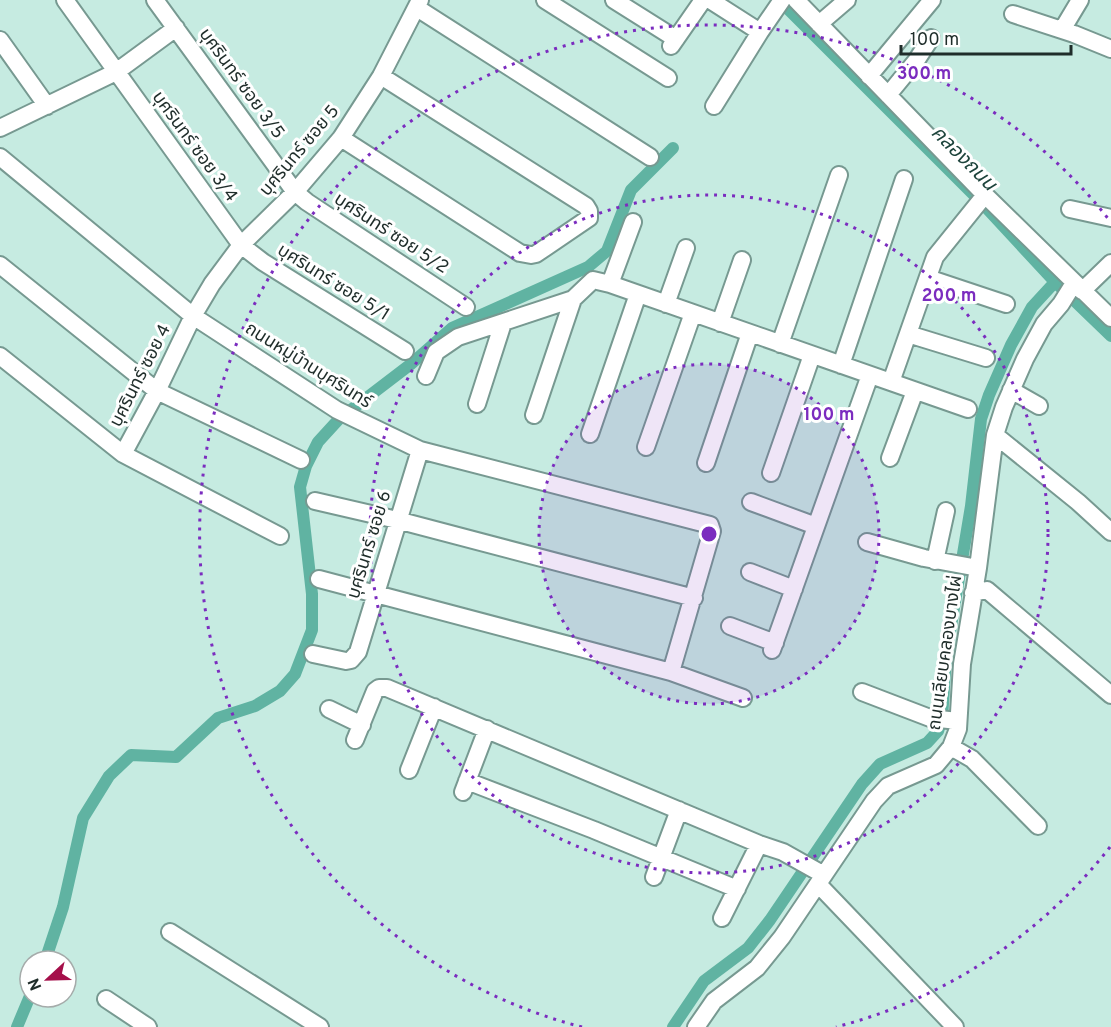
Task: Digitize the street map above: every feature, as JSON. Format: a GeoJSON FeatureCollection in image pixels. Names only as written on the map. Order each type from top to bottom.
{"type":"FeatureCollection","features":[{"type":"Feature","properties":{"kind":"street","name":"บุศรินทร์ ซอย 3/4"},"geometry":{"type":"LineString","coordinates":[[65,0],[241,245]]}},
{"type":"Feature","properties":{"kind":"street","name":"บุศรินทร์ ซอย 3/5"},"geometry":{"type":"LineString","coordinates":[[155,0],[295,192]]}},
{"type":"Feature","properties":{"kind":"street"},"geometry":{"type":"LineString","coordinates":[[545,0],[668,78]]}},
{"type":"Feature","properties":{"kind":"street"},"geometry":{"type":"LineString","coordinates":[[614,0],[673,43],[703,0]]}},
{"type":"Feature","properties":{"kind":"street"},"geometry":{"type":"LineString","coordinates":[[710,0],[760,32]]}},
{"type":"Feature","properties":{"kind":"street"},"geometry":{"type":"LineString","coordinates":[[819,24],[847,0]]}},
{"type":"Feature","properties":{"kind":"street"},"geometry":{"type":"LineString","coordinates":[[869,76],[932,0]]}},
{"type":"Feature","properties":{"kind":"street"},"geometry":{"type":"LineString","coordinates":[[1062,30],[1080,0]]}},
{"type":"Feature","properties":{"kind":"street"},"geometry":{"type":"LineString","coordinates":[[418,4],[650,157]]}},
{"type":"Feature","properties":{"kind":"street","name":"บุศรินทร์ ซอย 5"},"geometry":{"type":"LineString","coordinates":[[193,316],[212,284],[241,245],[295,192],[341,138],[381,76],[418,4]]}},
{"type":"Feature","properties":{"kind":"street"},"geometry":{"type":"LineString","coordinates":[[714,106],[760,32],[782,4],[819,24],[985,195],[1072,292],[1111,318]]}},
{"type":"Feature","properties":{"kind":"street"},"geometry":{"type":"LineString","coordinates":[[1012,14],[1111,48]]}},
{"type":"Feature","properties":{"kind":"street"},"geometry":{"type":"LineString","coordinates":[[0,128],[116,72],[176,28]]}},
{"type":"Feature","properties":{"kind":"street"},"geometry":{"type":"LineString","coordinates":[[888,95],[916,61],[931,38]]}},
{"type":"Feature","properties":{"kind":"street"},"geometry":{"type":"LineString","coordinates":[[0,40],[47,106]]}},
{"type":"Feature","properties":{"kind":"street"},"geometry":{"type":"LineString","coordinates":[[341,138],[520,254],[536,254],[589,218],[586,206],[381,76]]}},
{"type":"Feature","properties":{"kind":"street","name":"ถนนหมู่บ้านบุศรินทร์"},"geometry":{"type":"LineString","coordinates":[[0,157],[193,316],[337,410],[420,450],[707,523],[712,527],[712,531],[694,598]]}},
{"type":"Feature","properties":{"kind":"street"},"geometry":{"type":"LineString","coordinates":[[780,344],[839,175]]}},
{"type":"Feature","properties":{"kind":"street"},"geometry":{"type":"LineString","coordinates":[[841,365],[904,179]]}},
{"type":"Feature","properties":{"kind":"street","name":"บุศรินทร์ ซอย 5/2"},"geometry":{"type":"LineString","coordinates":[[295,192],[466,307]]}},
{"type":"Feature","properties":{"kind":"street"},"geometry":{"type":"LineString","coordinates":[[891,382],[935,257],[985,195]]}},
{"type":"Feature","properties":{"kind":"street"},"geometry":{"type":"LineString","coordinates":[[1070,209],[1111,218]]}},
{"type":"Feature","properties":{"kind":"street"},"geometry":{"type":"LineString","coordinates":[[610,284],[633,222]]}},
{"type":"Feature","properties":{"kind":"street","name":"บุศรินทร์ ซอย 5/1"},"geometry":{"type":"LineString","coordinates":[[241,245],[405,351]]}},
{"type":"Feature","properties":{"kind":"street"},"geometry":{"type":"LineString","coordinates":[[666,304],[686,248]]}},
{"type":"Feature","properties":{"kind":"street"},"geometry":{"type":"LineString","coordinates":[[720,323],[742,260]]}},
{"type":"Feature","properties":{"kind":"street","name":"ถนนเลียบคลองบางไผ่"},"geometry":{"type":"LineString","coordinates":[[696,1027],[714,1000],[758,968],[782,937],[819,876],[874,801],[888,786],[936,765],[951,747],[958,729],[949,720],[962,664],[973,593],[966,566],[995,435],[1011,390],[1044,324],[1072,292],[1111,263]]}},
{"type":"Feature","properties":{"kind":"street"},"geometry":{"type":"LineString","coordinates":[[0,264],[157,391],[301,460]]}},
{"type":"Feature","properties":{"kind":"street"},"geometry":{"type":"LineString","coordinates":[[928,278],[1006,304]]}},
{"type":"Feature","properties":{"kind":"street"},"geometry":{"type":"LineString","coordinates":[[426,376],[436,352],[458,337],[573,299],[593,280],[968,409]]}},
{"type":"Feature","properties":{"kind":"street"},"geometry":{"type":"LineString","coordinates":[[590,434],[638,294]]}},
{"type":"Feature","properties":{"kind":"street"},"geometry":{"type":"LineString","coordinates":[[534,415],[573,299]]}},
{"type":"Feature","properties":{"kind":"street"},"geometry":{"type":"LineString","coordinates":[[646,447],[693,313]]}},
{"type":"Feature","properties":{"kind":"street","name":"บุศรินทร์ ซอย 4"},"geometry":{"type":"LineString","coordinates":[[123,454],[157,391],[193,316]]}},
{"type":"Feature","properties":{"kind":"street"},"geometry":{"type":"LineString","coordinates":[[477,404],[503,323]]}},
{"type":"Feature","properties":{"kind":"street"},"geometry":{"type":"LineString","coordinates":[[706,463],[750,333]]}},
{"type":"Feature","properties":{"kind":"street"},"geometry":{"type":"LineString","coordinates":[[908,334],[986,358]]}},
{"type":"Feature","properties":{"kind":"street"},"geometry":{"type":"LineString","coordinates":[[771,473],[812,355]]}},
{"type":"Feature","properties":{"kind":"street"},"geometry":{"type":"LineString","coordinates":[[0,356],[123,454],[280,536]]}},
{"type":"Feature","properties":{"kind":"street"},"geometry":{"type":"LineString","coordinates":[[730,626],[774,646],[870,375]]}},
{"type":"Feature","properties":{"kind":"street"},"geometry":{"type":"LineString","coordinates":[[1011,390],[1039,406]]}},
{"type":"Feature","properties":{"kind":"street"},"geometry":{"type":"LineString","coordinates":[[890,458],[915,391]]}},
{"type":"Feature","properties":{"kind":"street"},"geometry":{"type":"LineString","coordinates":[[995,435],[1078,502],[1111,532]]}},
{"type":"Feature","properties":{"kind":"street","name":"บุศรินทร์ ซอย 6"},"geometry":{"type":"LineString","coordinates":[[313,654],[346,661],[351,660],[358,652],[420,450]]}},
{"type":"Feature","properties":{"kind":"street"},"geometry":{"type":"LineString","coordinates":[[315,501],[397,520],[694,598],[671,672]]}},
{"type":"Feature","properties":{"kind":"street"},"geometry":{"type":"LineString","coordinates":[[751,502],[816,526]]}},
{"type":"Feature","properties":{"kind":"street"},"geometry":{"type":"LineString","coordinates":[[935,561],[946,511]]}},
{"type":"Feature","properties":{"kind":"street"},"geometry":{"type":"LineString","coordinates":[[867,542],[935,561],[966,566]]}},
{"type":"Feature","properties":{"kind":"street"},"geometry":{"type":"LineString","coordinates":[[750,572],[794,589]]}},
{"type":"Feature","properties":{"kind":"street"},"geometry":{"type":"LineString","coordinates":[[319,579],[671,672],[743,698]]}},
{"type":"Feature","properties":{"kind":"street"},"geometry":{"type":"LineString","coordinates":[[973,593],[987,590],[1111,694]]}},
{"type":"Feature","properties":{"kind":"street"},"geometry":{"type":"LineString","coordinates":[[329,709],[359,732],[375,691],[378,688],[387,688],[795,858],[819,876],[955,1027]]}},
{"type":"Feature","properties":{"kind":"street"},"geometry":{"type":"LineString","coordinates":[[862,692],[909,711],[949,720]]}},
{"type":"Feature","properties":{"kind":"street"},"geometry":{"type":"LineString","coordinates":[[409,770],[434,707]]}},
{"type":"Feature","properties":{"kind":"street"},"geometry":{"type":"LineString","coordinates":[[487,729],[465,786],[661,858],[737,890]]}},
{"type":"Feature","properties":{"kind":"street"},"geometry":{"type":"LineString","coordinates":[[951,747],[972,759],[1038,826]]}},
{"type":"Feature","properties":{"kind":"street"},"geometry":{"type":"LineString","coordinates":[[654,877],[679,810]]}},
{"type":"Feature","properties":{"kind":"street"},"geometry":{"type":"LineString","coordinates":[[722,918],[759,844]]}},
{"type":"Feature","properties":{"kind":"street"},"geometry":{"type":"LineString","coordinates":[[170,932],[320,1027]]}},
{"type":"Feature","properties":{"kind":"street"},"geometry":{"type":"LineString","coordinates":[[106,999],[148,1027]]}},
{"type":"Feature","properties":{"kind":"waterway","name":"คลองถนน"},"geometry":{"type":"LineString","coordinates":[[787,8],[980,201],[1055,282],[1111,336]]}},
{"type":"Feature","properties":{"kind":"waterway"},"geometry":{"type":"LineString","coordinates":[[49,949],[63,907],[83,818],[109,776],[131,755],[176,757],[218,718],[255,706],[280,691],[295,674],[312,630],[312,594],[300,487],[306,466],[318,442],[339,419],[411,364],[452,328],[588,267],[607,251],[631,190],[673,148]]}},
{"type":"Feature","properties":{"kind":"waterway"},"geometry":{"type":"LineString","coordinates":[[673,1027],[704,981],[748,948],[770,920],[862,784],[880,764],[927,743],[938,731],[942,719],[946,656],[971,506],[981,419],[1011,345],[1032,307],[1055,282]]}},
{"type":"Feature","properties":{"kind":"waterway"},"geometry":{"type":"LineString","coordinates":[[17,1027],[25,1009]]}}]}
